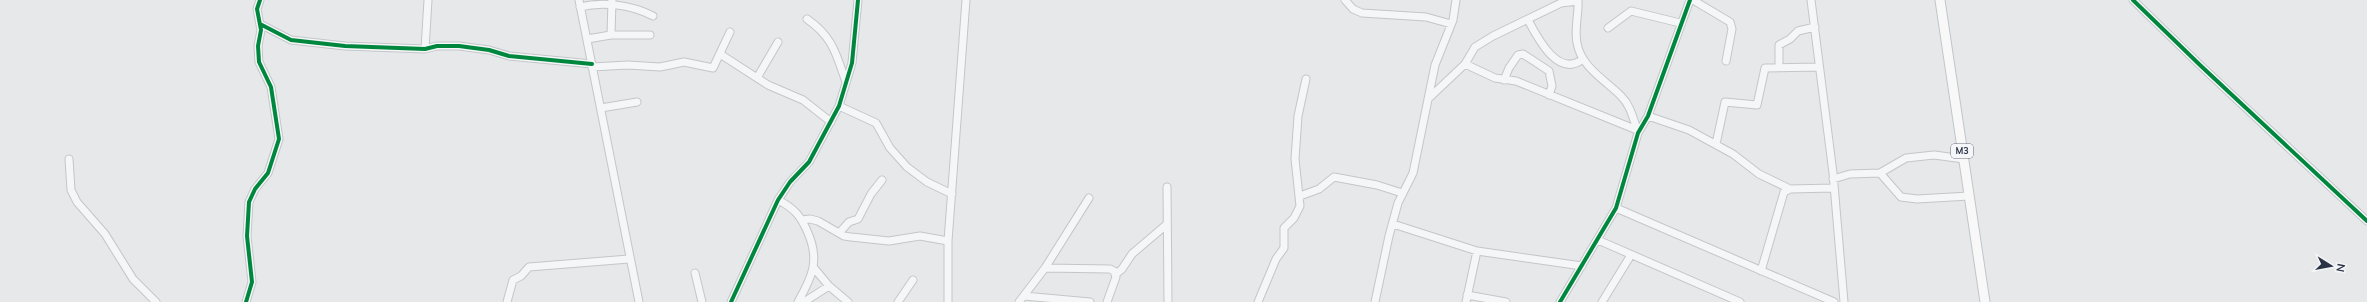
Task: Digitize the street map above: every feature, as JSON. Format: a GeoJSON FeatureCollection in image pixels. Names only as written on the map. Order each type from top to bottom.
{"type":"FeatureCollection","features":[{"type":"Feature","properties":{"kind":"main road","name":"M3"},"geometry":{"type":"LineString","coordinates":[[1940,0],[1985,302]]}},
{"type":"Feature","properties":{"kind":"street"},"geometry":{"type":"LineString","coordinates":[[246,302],[252,282],[247,236],[249,202],[255,188],[268,173],[279,139],[271,87],[259,62],[258,46],[261,34],[257,9],[260,0]]}},
{"type":"Feature","properties":{"kind":"street"},"geometry":{"type":"LineString","coordinates":[[426,49],[428,0]]}},
{"type":"Feature","properties":{"kind":"street"},"geometry":{"type":"LineString","coordinates":[[731,302],[778,200],[790,182],[809,162],[839,106],[854,53],[858,0]]}},
{"type":"Feature","properties":{"kind":"street"},"geometry":{"type":"LineString","coordinates":[[948,302],[948,241],[966,0]]}},
{"type":"Feature","properties":{"kind":"street"},"geometry":{"type":"LineString","coordinates":[[1345,0],[1353,9],[1362,13],[1426,17],[1451,24]]}},
{"type":"Feature","properties":{"kind":"street"},"geometry":{"type":"LineString","coordinates":[[1375,302],[1393,224],[1402,193],[1413,173],[1435,65],[1451,24],[1456,0]]}},
{"type":"Feature","properties":{"kind":"street"},"geometry":{"type":"LineString","coordinates":[[1560,302],[1616,208],[1638,131],[1648,116],[1680,23],[1690,0]]}},
{"type":"Feature","properties":{"kind":"street"},"geometry":{"type":"LineString","coordinates":[[1693,0],[1730,22],[1732,29],[1726,61]]}},
{"type":"Feature","properties":{"kind":"street"},"geometry":{"type":"LineString","coordinates":[[1811,0],[1833,179],[1843,302]]}},
{"type":"Feature","properties":{"kind":"street"},"geometry":{"type":"LineString","coordinates":[[2133,0],[2201,66],[2365,216]]}},
{"type":"Feature","properties":{"kind":"street"},"geometry":{"type":"LineString","coordinates":[[1428,99],[1465,64],[1467,57],[1482,43],[1561,2],[1578,1],[1576,37],[1583,59],[1607,84],[1622,96],[1631,111],[1638,131]]}},
{"type":"Feature","properties":{"kind":"street"},"geometry":{"type":"LineString","coordinates":[[611,35],[612,2]]}},
{"type":"Feature","properties":{"kind":"street"},"geometry":{"type":"LineString","coordinates":[[639,302],[629,259],[601,108],[579,4],[612,2],[653,16]]}},
{"type":"Feature","properties":{"kind":"street"},"geometry":{"type":"LineString","coordinates":[[1608,28],[1631,11],[1680,23]]}},
{"type":"Feature","properties":{"kind":"street"},"geometry":{"type":"LineString","coordinates":[[807,19],[826,34],[831,41],[846,82]]}},
{"type":"Feature","properties":{"kind":"street"},"geometry":{"type":"LineString","coordinates":[[1528,20],[1542,45],[1560,62],[1576,63],[1583,59]]}},
{"type":"Feature","properties":{"kind":"street"},"geometry":{"type":"LineString","coordinates":[[260,24],[291,40],[345,46],[426,49],[437,46],[459,46],[489,50],[509,56],[592,66],[628,65],[660,67],[684,62],[710,69],[716,65],[730,32]]}},
{"type":"Feature","properties":{"kind":"street"},"geometry":{"type":"LineString","coordinates":[[1779,67],[1779,45],[1790,39],[1798,31],[1815,28]]}},
{"type":"Feature","properties":{"kind":"street"},"geometry":{"type":"LineString","coordinates":[[587,39],[611,35],[650,35]]}},
{"type":"Feature","properties":{"kind":"street"},"geometry":{"type":"LineString","coordinates":[[757,78],[778,42]]}},
{"type":"Feature","properties":{"kind":"street"},"geometry":{"type":"LineString","coordinates":[[720,54],[757,78],[803,100],[831,122]]}},
{"type":"Feature","properties":{"kind":"street"},"geometry":{"type":"LineString","coordinates":[[1504,80],[1509,68],[1518,55],[1523,54],[1549,70],[1552,86],[1549,95]]}},
{"type":"Feature","properties":{"kind":"street"},"geometry":{"type":"LineString","coordinates":[[1465,64],[1495,78],[1513,80],[1638,131]]}},
{"type":"Feature","properties":{"kind":"street"},"geometry":{"type":"LineString","coordinates":[[1716,144],[1725,102],[1729,101],[1756,107],[1765,68],[1819,67]]}},
{"type":"Feature","properties":{"kind":"street"},"geometry":{"type":"LineString","coordinates":[[1258,302],[1276,259],[1284,248],[1284,228],[1297,213],[1300,196],[1295,159],[1298,116],[1306,79]]}},
{"type":"Feature","properties":{"kind":"street"},"geometry":{"type":"LineString","coordinates":[[601,108],[637,102]]}},
{"type":"Feature","properties":{"kind":"street"},"geometry":{"type":"LineString","coordinates":[[839,106],[876,123],[890,148],[908,167],[927,182],[952,194]]}},
{"type":"Feature","properties":{"kind":"street"},"geometry":{"type":"LineString","coordinates":[[1648,116],[1680,126],[1716,144],[1759,174],[1790,189],[1833,188]]}},
{"type":"Feature","properties":{"kind":"street"},"geometry":{"type":"LineString","coordinates":[[1833,179],[1850,174],[1880,173],[1906,158],[1934,155],[1964,159]]}},
{"type":"Feature","properties":{"kind":"street"},"geometry":{"type":"LineString","coordinates":[[69,159],[71,190],[77,202],[104,234],[133,279],[156,302]]}},
{"type":"Feature","properties":{"kind":"street"},"geometry":{"type":"LineString","coordinates":[[1880,173],[1901,197],[1917,199],[1969,196]]}},
{"type":"Feature","properties":{"kind":"street"},"geometry":{"type":"LineString","coordinates":[[1300,196],[1319,189],[1334,177],[1377,185],[1402,193]]}},
{"type":"Feature","properties":{"kind":"street"},"geometry":{"type":"LineString","coordinates":[[840,232],[848,222],[858,219],[871,194],[882,180]]}},
{"type":"Feature","properties":{"kind":"street"},"geometry":{"type":"LineString","coordinates":[[1167,187],[1166,225],[1168,302]]}},
{"type":"Feature","properties":{"kind":"street"},"geometry":{"type":"LineString","coordinates":[[1761,271],[1783,194],[1790,189]]}},
{"type":"Feature","properties":{"kind":"street"},"geometry":{"type":"LineString","coordinates":[[1021,299],[1045,268],[1089,198]]}},
{"type":"Feature","properties":{"kind":"street"},"geometry":{"type":"LineString","coordinates":[[778,200],[795,210],[802,220],[813,245],[814,268],[798,302]]}},
{"type":"Feature","properties":{"kind":"street"},"geometry":{"type":"LineString","coordinates":[[1616,208],[1834,302]]}},
{"type":"Feature","properties":{"kind":"street"},"geometry":{"type":"LineString","coordinates":[[802,220],[814,219],[840,232],[844,236],[885,241],[916,236],[948,241]]}},
{"type":"Feature","properties":{"kind":"street"},"geometry":{"type":"LineString","coordinates":[[1393,224],[1476,251],[1582,266]]}},
{"type":"Feature","properties":{"kind":"street"},"geometry":{"type":"LineString","coordinates":[[1107,302],[1116,274],[1122,269],[1132,254],[1166,225]]}},
{"type":"Feature","properties":{"kind":"street"},"geometry":{"type":"LineString","coordinates":[[1598,240],[1740,302]]}},
{"type":"Feature","properties":{"kind":"street"},"geometry":{"type":"LineString","coordinates":[[1476,251],[1467,298],[1506,302]]}},
{"type":"Feature","properties":{"kind":"street"},"geometry":{"type":"LineString","coordinates":[[1602,302],[1631,255]]}},
{"type":"Feature","properties":{"kind":"street"},"geometry":{"type":"LineString","coordinates":[[507,302],[513,280],[520,276],[529,267],[629,259]]}},
{"type":"Feature","properties":{"kind":"street"},"geometry":{"type":"LineString","coordinates":[[814,268],[829,286],[848,302]]}},
{"type":"Feature","properties":{"kind":"street"},"geometry":{"type":"LineString","coordinates":[[1045,268],[1106,268],[1116,274]]}},
{"type":"Feature","properties":{"kind":"street"},"geometry":{"type":"LineString","coordinates":[[695,273],[702,302]]}},
{"type":"Feature","properties":{"kind":"street"},"geometry":{"type":"LineString","coordinates":[[898,302],[913,280]]}},
{"type":"Feature","properties":{"kind":"street"},"geometry":{"type":"LineString","coordinates":[[804,302],[829,286]]}},
{"type":"Feature","properties":{"kind":"street"},"geometry":{"type":"LineString","coordinates":[[1021,299],[1090,302]]}},
{"type":"Feature","properties":{"kind":"cycle path"},"geometry":{"type":"LineString","coordinates":[[246,302],[252,282],[247,236],[249,202],[255,189],[268,173],[279,139],[271,87],[259,62],[258,46],[261,30],[257,9],[260,0]]}},
{"type":"Feature","properties":{"kind":"cycle path"},"geometry":{"type":"LineString","coordinates":[[731,302],[778,200],[790,182],[809,162],[839,106],[852,63],[858,0]]}},
{"type":"Feature","properties":{"kind":"cycle path"},"geometry":{"type":"LineString","coordinates":[[1560,302],[1616,208],[1638,133],[1648,116],[1690,0]]}},
{"type":"Feature","properties":{"kind":"cycle path"},"geometry":{"type":"LineString","coordinates":[[2133,0],[2201,66],[2367,221]]}},
{"type":"Feature","properties":{"kind":"cycle path"},"geometry":{"type":"LineString","coordinates":[[260,24],[291,40],[345,46],[425,49],[437,46],[459,46],[489,50],[509,56],[592,64]]}}]}
